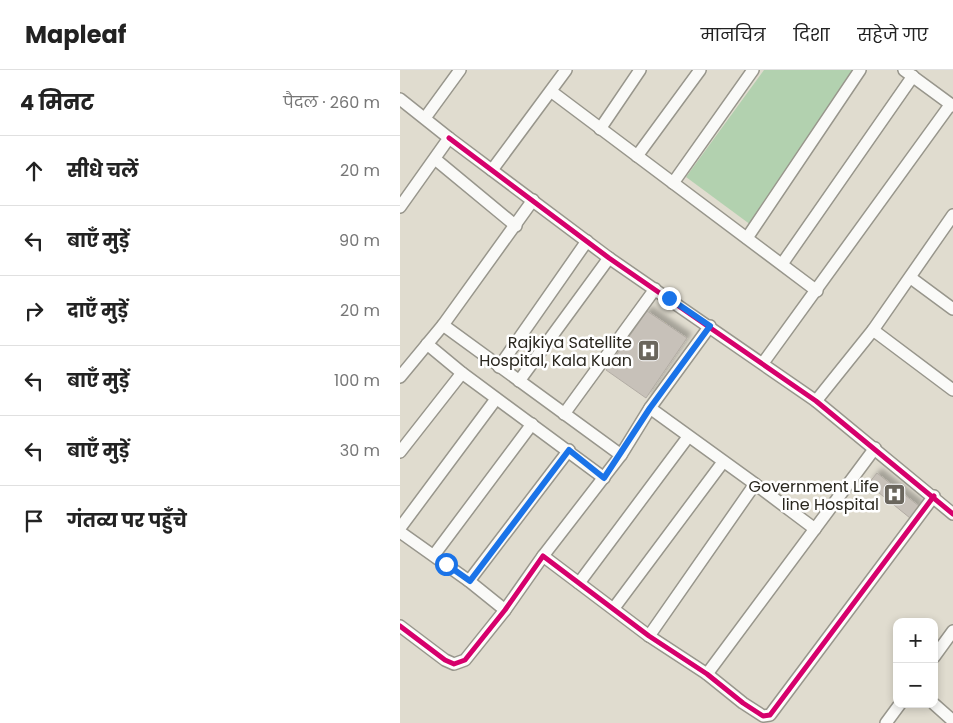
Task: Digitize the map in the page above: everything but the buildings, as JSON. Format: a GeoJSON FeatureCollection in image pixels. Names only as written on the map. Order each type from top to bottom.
{"type":"FeatureCollection","features":[{"type":"Feature","properties":{"kind":"street"},"geometry":{"type":"LineString","coordinates":[[425,118],[460,70]]}},
{"type":"Feature","properties":{"kind":"street"},"geometry":{"type":"LineString","coordinates":[[492,170],[552,92],[566,70]]}},
{"type":"Feature","properties":{"kind":"street"},"geometry":{"type":"LineString","coordinates":[[600,128],[640,70]]}},
{"type":"Feature","properties":{"kind":"street"},"geometry":{"type":"LineString","coordinates":[[637,156],[700,70]]}},
{"type":"Feature","properties":{"kind":"street"},"geometry":{"type":"LineString","coordinates":[[673,183],[753,70]]}},
{"type":"Feature","properties":{"kind":"street"},"geometry":{"type":"LineString","coordinates":[[747,238],[860,70]]}},
{"type":"Feature","properties":{"kind":"street"},"geometry":{"type":"LineString","coordinates":[[763,363],[952,105],[909,73],[782,264]]}},
{"type":"Feature","properties":{"kind":"street"},"geometry":{"type":"LineString","coordinates":[[552,92],[817,291]]}},
{"type":"Feature","properties":{"kind":"street"},"geometry":{"type":"LineString","coordinates":[[400,99],[609,258],[816,401],[934,496],[953,514]]}},
{"type":"Feature","properties":{"kind":"street"},"geometry":{"type":"LineString","coordinates":[[400,207],[449,138]]}},
{"type":"Feature","properties":{"kind":"street"},"geometry":{"type":"LineString","coordinates":[[435,159],[516,226]]}},
{"type":"Feature","properties":{"kind":"street"},"geometry":{"type":"LineString","coordinates":[[400,377],[443,326],[533,200]]}},
{"type":"Feature","properties":{"kind":"street"},"geometry":{"type":"LineString","coordinates":[[816,401],[873,330],[953,215]]}},
{"type":"Feature","properties":{"kind":"street"},"geometry":{"type":"LineString","coordinates":[[499,367],[587,241]]}},
{"type":"Feature","properties":{"kind":"street"},"geometry":{"type":"LineString","coordinates":[[519,381],[609,258]]}},
{"type":"Feature","properties":{"kind":"street"},"geometry":{"type":"LineString","coordinates":[[911,278],[953,309]]}},
{"type":"Feature","properties":{"kind":"street"},"geometry":{"type":"LineString","coordinates":[[564,414],[655,289]]}},
{"type":"Feature","properties":{"kind":"street"},"geometry":{"type":"LineString","coordinates":[[443,326],[621,455]]}},
{"type":"Feature","properties":{"kind":"street"},"geometry":{"type":"LineString","coordinates":[[400,626],[445,660],[454,664],[465,660],[505,610],[543,556],[621,455],[650,408],[710,326]]}},
{"type":"Feature","properties":{"kind":"street"},"geometry":{"type":"LineString","coordinates":[[873,330],[953,390]]}},
{"type":"Feature","properties":{"kind":"street"},"geometry":{"type":"LineString","coordinates":[[427,344],[496,399],[569,450],[604,478]]}},
{"type":"Feature","properties":{"kind":"street"},"geometry":{"type":"LineString","coordinates":[[400,452],[462,373]]}},
{"type":"Feature","properties":{"kind":"street"},"geometry":{"type":"LineString","coordinates":[[496,399],[400,530],[470,581],[505,610]]}},
{"type":"Feature","properties":{"kind":"street"},"geometry":{"type":"LineString","coordinates":[[650,408],[815,529]]}},
{"type":"Feature","properties":{"kind":"street"},"geometry":{"type":"LineString","coordinates":[[434,555],[532,424]]}},
{"type":"Feature","properties":{"kind":"street"},"geometry":{"type":"LineString","coordinates":[[579,583],[688,437]]}},
{"type":"Feature","properties":{"kind":"street"},"geometry":{"type":"LineString","coordinates":[[707,674],[875,448]]}},
{"type":"Feature","properties":{"kind":"street"},"geometry":{"type":"LineString","coordinates":[[470,581],[569,450]]}},
{"type":"Feature","properties":{"kind":"street"},"geometry":{"type":"LineString","coordinates":[[614,608],[724,462]]}},
{"type":"Feature","properties":{"kind":"street"},"geometry":{"type":"LineString","coordinates":[[650,636],[755,484]]}},
{"type":"Feature","properties":{"kind":"street"},"geometry":{"type":"LineString","coordinates":[[543,556],[650,636],[707,674],[753,710],[762,716],[770,715],[934,496]]}},
{"type":"Feature","properties":{"kind":"street"},"geometry":{"type":"LineString","coordinates":[[938,652],[952,634]]}},
{"type":"Feature","properties":{"kind":"street"},"geometry":{"type":"LineString","coordinates":[[938,707],[953,720]]}},
{"type":"Feature","properties":{"kind":"street"},"geometry":{"type":"LineString","coordinates":[[888,722],[897,708]]}},
{"type":"Feature","properties":{"kind":"green space"},"geometry":{"type":"Polygon","coordinates":[[[764,70],[864,70],[751,225],[686,177],[764,70]]]}},
{"type":"Feature","properties":{"kind":"cycle path"},"geometry":{"type":"LineString","coordinates":[[449,138],[609,258],[816,401],[953,514]]}},
{"type":"Feature","properties":{"kind":"cycle path"},"geometry":{"type":"LineString","coordinates":[[400,626],[445,660],[454,664],[465,660],[505,610],[543,556],[649,636],[707,674],[743,703],[763,716],[770,715],[934,496]]}},
{"type":"Feature","properties":{"kind":"place","name":"Rajkiya Satellite Hospital, Kala Kuan"},"geometry":{"type":"Point","coordinates":[648,351]}},
{"type":"Feature","properties":{"kind":"place","name":"Government Life line Hospital"},"geometry":{"type":"Point","coordinates":[895,495]}},
{"type":"Feature","properties":{"kind":"route"},"geometry":{"type":"LineString","coordinates":[[446,564],[470,581],[569,450],[604,478],[621,455],[650,408],[710,326],[669,298]]}}]}
